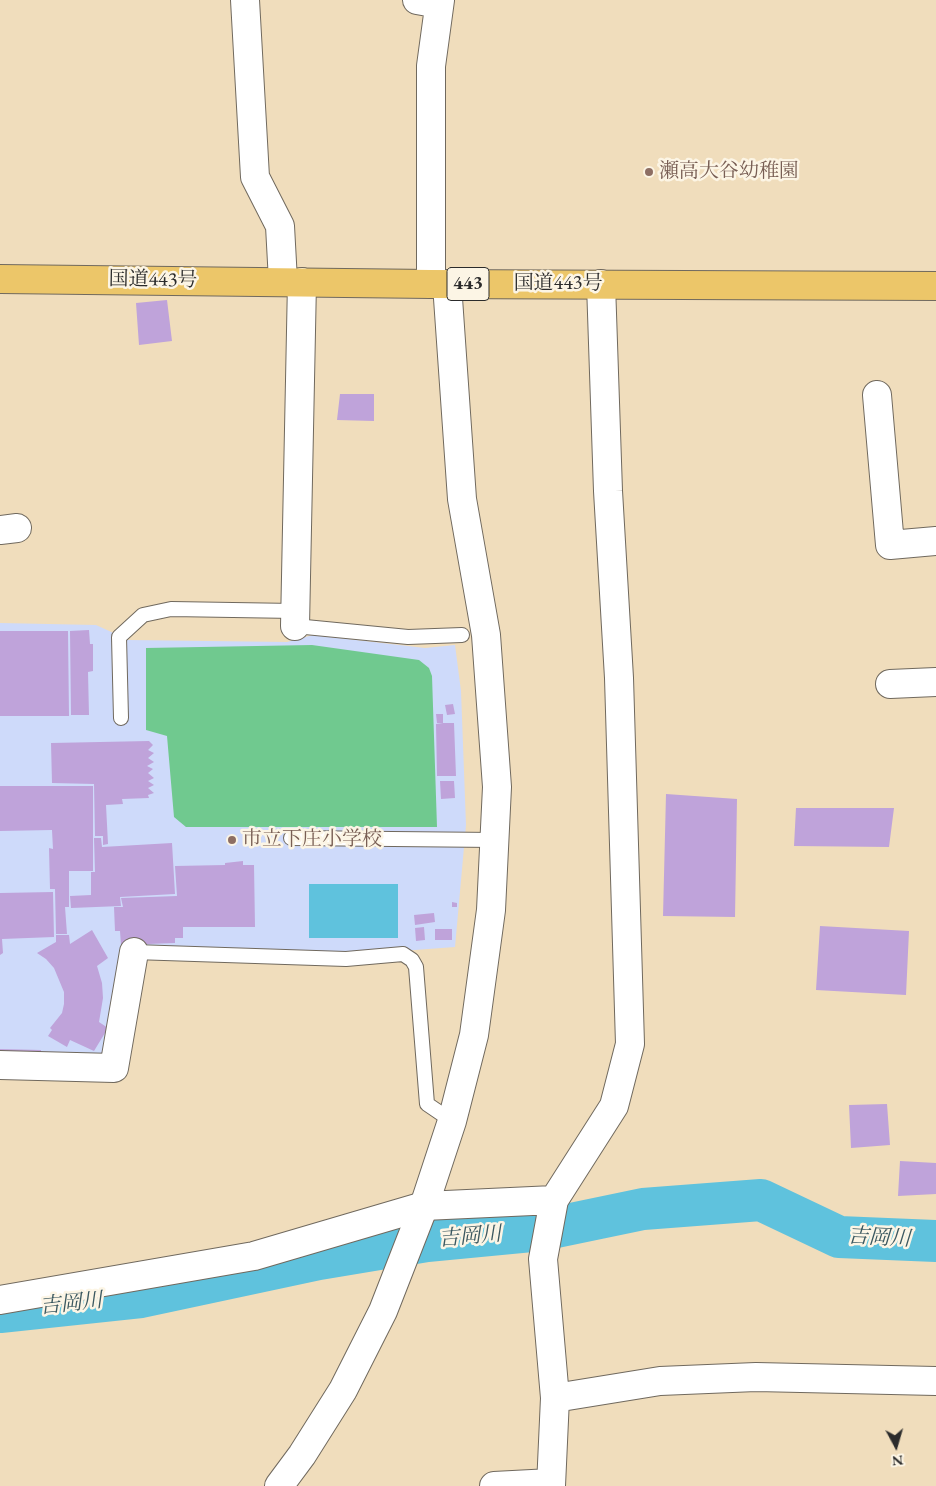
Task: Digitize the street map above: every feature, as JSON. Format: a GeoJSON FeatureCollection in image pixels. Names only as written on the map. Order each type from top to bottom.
{"type":"FeatureCollection","features":[{"type":"Feature","properties":{"kind":"highway","name":"国道443号"},"geometry":{"type":"LineString","coordinates":[[0,278],[439,284],[936,286]]}},
{"type":"Feature","properties":{"kind":"street"},"geometry":{"type":"LineString","coordinates":[[245,0],[255,176],[280,226],[292,281],[295,618]]}},
{"type":"Feature","properties":{"kind":"street"},"geometry":{"type":"LineString","coordinates":[[279,1486],[302,1455],[343,1390],[383,1311],[422,1212],[452,1121],[474,1035],[491,910],[497,787],[486,635],[462,499],[439,284],[431,66],[432,1]]}},
{"type":"Feature","properties":{"kind":"street"},"geometry":{"type":"LineString","coordinates":[[494,1486],[551,1485],[555,1398],[543,1259],[554,1200],[614,1106],[630,1044],[619,678],[608,491],[601,284]]}},
{"type":"Feature","properties":{"kind":"street"},"geometry":{"type":"LineString","coordinates":[[877,395],[890,545],[936,540]]}},
{"type":"Feature","properties":{"kind":"street"},"geometry":{"type":"LineString","coordinates":[[890,684],[936,682]]}},
{"type":"Feature","properties":{"kind":"street"},"geometry":{"type":"LineString","coordinates":[[0,1065],[114,1068],[134,952]]}},
{"type":"Feature","properties":{"kind":"street"},"geometry":{"type":"LineString","coordinates":[[0,1300],[254,1256],[422,1212],[554,1200]]}},
{"type":"Feature","properties":{"kind":"street"},"geometry":{"type":"LineString","coordinates":[[555,1398],[660,1381],[746,1377],[936,1381]]}},
{"type":"Feature","properties":{"kind":"lane"},"geometry":{"type":"LineString","coordinates":[[121,718],[119,637],[143,615],[171,609],[295,618],[408,637],[462,635]]}},
{"type":"Feature","properties":{"kind":"lane"},"geometry":{"type":"LineString","coordinates":[[291,838],[494,840]]}},
{"type":"Feature","properties":{"kind":"lane"},"geometry":{"type":"LineString","coordinates":[[134,952],[346,959],[403,954],[412,960],[416,967],[427,1104],[452,1121]]}},
{"type":"Feature","properties":{"kind":"shaded area","name":"市立下庄小学校"},"geometry":{"type":"Polygon","coordinates":[[[0,623],[96,625],[129,640],[287,642],[313,635],[425,648],[455,645],[461,691],[466,825],[455,947],[348,955],[126,949],[105,1058],[0,1059],[0,623]]]}},
{"type":"Feature","properties":{"kind":"green space"},"geometry":{"type":"Polygon","coordinates":[[[312,645],[419,660],[429,668],[432,676],[437,827],[186,827],[174,817],[167,736],[146,730],[146,648],[312,645]]]}},
{"type":"Feature","properties":{"kind":"water"},"geometry":{"type":"Polygon","coordinates":[[[309,884],[398,884],[398,938],[309,938],[309,884]]]}},
{"type":"Feature","properties":{"kind":"building"},"geometry":{"type":"Polygon","coordinates":[[[167,300],[172,341],[139,345],[136,303],[167,300]]]}},
{"type":"Feature","properties":{"kind":"building"},"geometry":{"type":"Polygon","coordinates":[[[340,394],[374,394],[374,421],[337,420],[340,394]]]}},
{"type":"Feature","properties":{"kind":"building"},"geometry":{"type":"Polygon","coordinates":[[[89,630],[90,644],[93,644],[93,671],[88,672],[89,715],[71,715],[70,631],[89,630]]]}},
{"type":"Feature","properties":{"kind":"building"},"geometry":{"type":"Polygon","coordinates":[[[0,631],[68,631],[69,716],[0,716],[0,631]]]}},
{"type":"Feature","properties":{"kind":"building"},"geometry":{"type":"Polygon","coordinates":[[[453,704],[455,714],[447,715],[445,705],[453,704]]]}},
{"type":"Feature","properties":{"kind":"building"},"geometry":{"type":"Polygon","coordinates":[[[436,714],[443,714],[443,723],[437,723],[436,714]]]}},
{"type":"Feature","properties":{"kind":"building"},"geometry":{"type":"Polygon","coordinates":[[[454,723],[456,776],[437,776],[436,724],[454,723]]]}},
{"type":"Feature","properties":{"kind":"building"},"geometry":{"type":"Polygon","coordinates":[[[149,741],[153,745],[148,750],[154,753],[148,758],[154,762],[147,766],[153,769],[148,773],[154,778],[148,781],[154,785],[148,788],[154,793],[148,795],[149,798],[122,799],[123,804],[106,805],[108,844],[103,845],[103,836],[95,836],[94,784],[52,783],[51,743],[149,741]]]}},
{"type":"Feature","properties":{"kind":"building"},"geometry":{"type":"Polygon","coordinates":[[[440,781],[454,781],[455,798],[441,799],[440,781]]]}},
{"type":"Feature","properties":{"kind":"building"},"geometry":{"type":"Polygon","coordinates":[[[0,786],[93,786],[93,871],[69,871],[69,907],[65,907],[67,934],[56,934],[55,889],[50,889],[49,848],[53,849],[52,830],[0,831],[0,786]]]}},
{"type":"Feature","properties":{"kind":"building"},"geometry":{"type":"Polygon","coordinates":[[[666,794],[737,799],[735,917],[663,916],[666,794]]]}},
{"type":"Feature","properties":{"kind":"building"},"geometry":{"type":"Polygon","coordinates":[[[796,808],[894,808],[889,847],[794,846],[796,808]]]}},
{"type":"Feature","properties":{"kind":"building"},"geometry":{"type":"Polygon","coordinates":[[[94,838],[101,838],[102,847],[172,843],[175,894],[120,897],[121,906],[71,908],[70,896],[91,895],[91,872],[95,872],[94,838]]]}},
{"type":"Feature","properties":{"kind":"building"},"geometry":{"type":"Polygon","coordinates":[[[243,861],[243,865],[254,865],[255,927],[183,927],[183,938],[175,938],[175,943],[121,945],[120,931],[115,931],[114,907],[123,907],[121,898],[177,896],[175,866],[225,865],[225,863],[243,861]]]}},
{"type":"Feature","properties":{"kind":"building"},"geometry":{"type":"Polygon","coordinates":[[[53,892],[54,937],[2,939],[3,953],[0,955],[0,893],[53,892]]]}},
{"type":"Feature","properties":{"kind":"building"},"geometry":{"type":"Polygon","coordinates":[[[452,902],[457,903],[457,907],[452,907],[452,902]]]}},
{"type":"Feature","properties":{"kind":"building"},"geometry":{"type":"Polygon","coordinates":[[[434,913],[435,922],[415,925],[414,915],[434,913]]]}},
{"type":"Feature","properties":{"kind":"building"},"geometry":{"type":"Polygon","coordinates":[[[820,926],[909,931],[906,995],[816,990],[820,926]]]}},
{"type":"Feature","properties":{"kind":"building"},"geometry":{"type":"Polygon","coordinates":[[[424,927],[425,940],[416,941],[415,928],[424,927]]]}},
{"type":"Feature","properties":{"kind":"building"},"geometry":{"type":"Polygon","coordinates":[[[435,929],[452,929],[452,940],[435,940],[435,929]]]}},
{"type":"Feature","properties":{"kind":"building"},"geometry":{"type":"Polygon","coordinates":[[[92,930],[108,958],[97,966],[102,983],[103,998],[99,1022],[108,1028],[94,1051],[70,1040],[67,1047],[48,1036],[52,1030],[50,1028],[62,1013],[64,992],[54,968],[37,953],[56,942],[56,935],[69,935],[70,944],[92,930]]]}},
{"type":"Feature","properties":{"kind":"building"},"geometry":{"type":"Polygon","coordinates":[[[0,1049],[41,1050],[41,1058],[0,1056],[0,1049]]]}},
{"type":"Feature","properties":{"kind":"building"},"geometry":{"type":"Polygon","coordinates":[[[887,1104],[890,1145],[851,1148],[849,1105],[887,1104]]]}},
{"type":"Feature","properties":{"kind":"building"},"geometry":{"type":"Polygon","coordinates":[[[900,1161],[936,1163],[936,1194],[898,1196],[900,1161]]]}},
{"type":"Feature","properties":{"kind":"waterway","name":"吉岡川"},"geometry":{"type":"LineString","coordinates":[[0,1312],[141,1297],[319,1259],[427,1241],[542,1230],[643,1209],[761,1200],[839,1237],[936,1241]]}},
{"type":"Feature","properties":{"kind":"place","name":"瀬高大谷幼稚園"},"geometry":{"type":"Point","coordinates":[649,172]}},
{"type":"Feature","properties":{"kind":"place","name":"市立下庄小学校"},"geometry":{"type":"Point","coordinates":[232,840]}}]}
